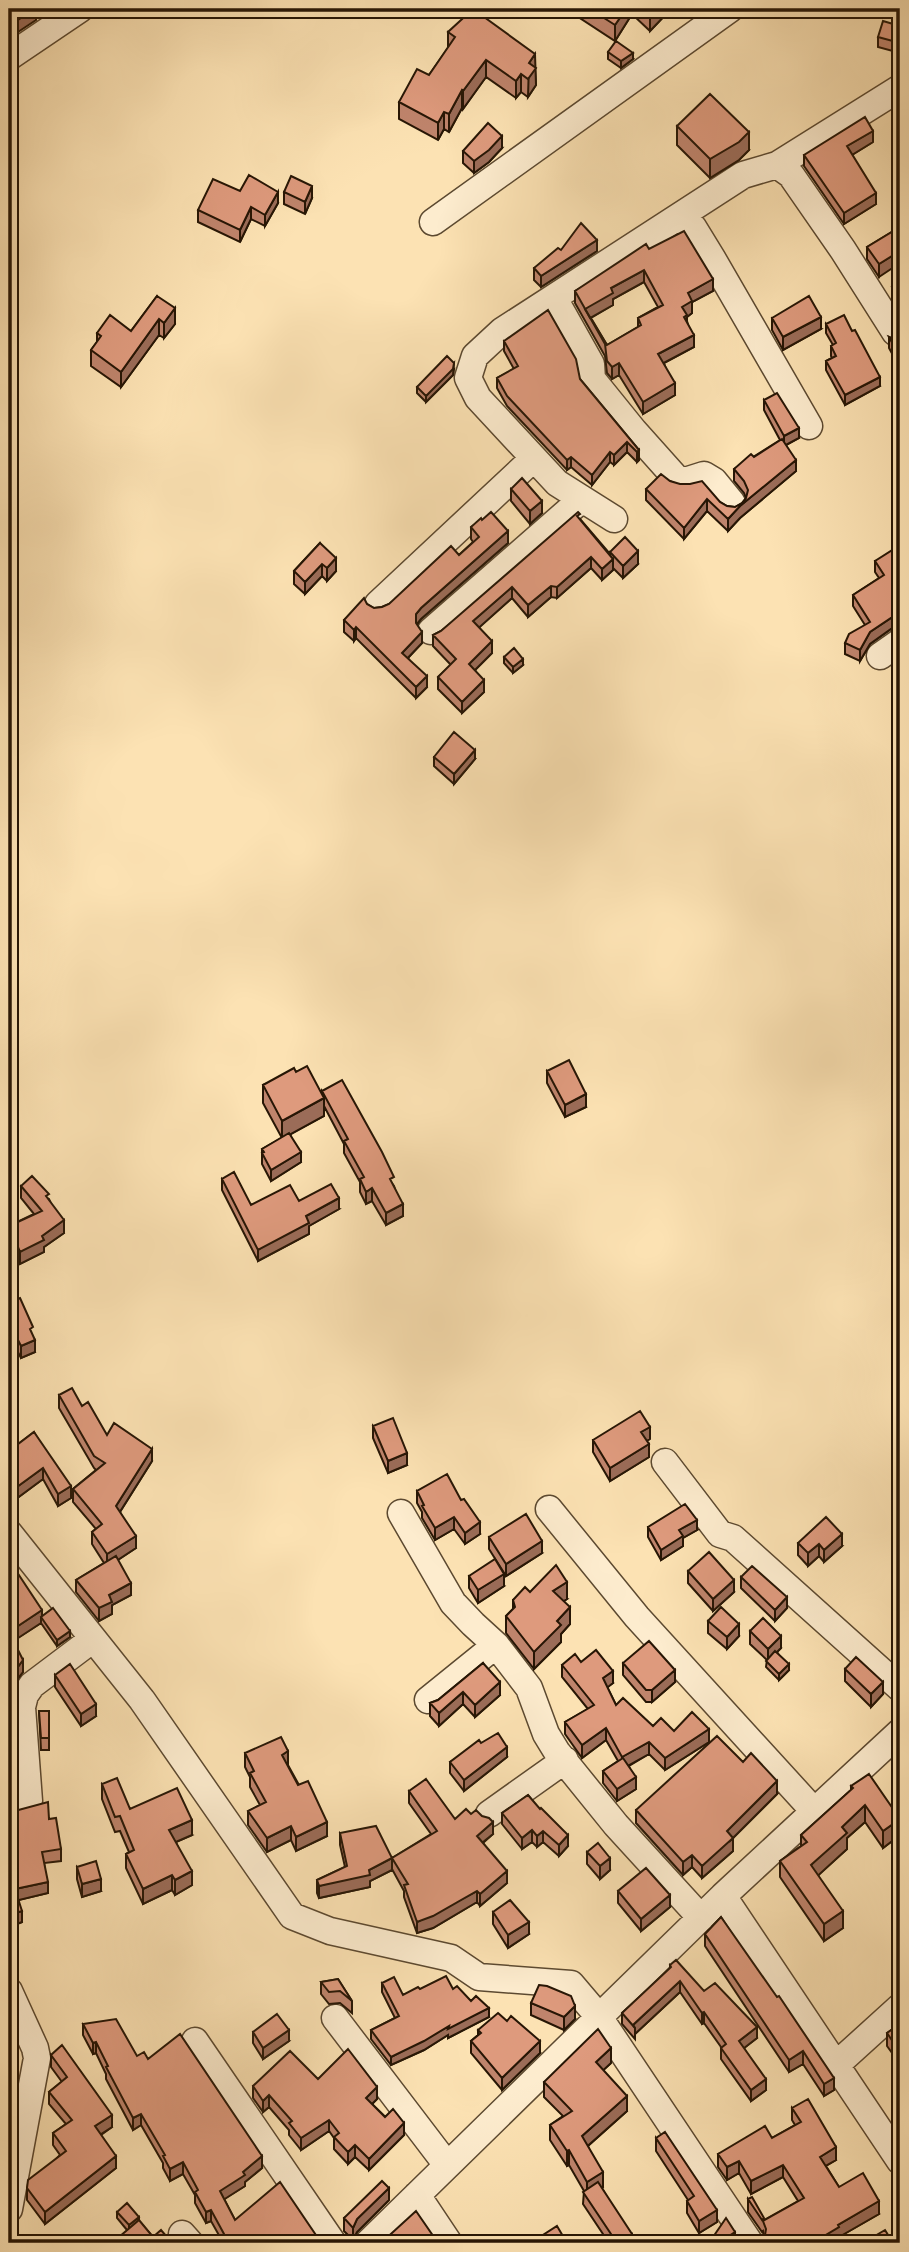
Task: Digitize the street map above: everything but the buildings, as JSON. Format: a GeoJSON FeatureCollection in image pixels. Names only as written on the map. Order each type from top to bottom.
{"type":"FeatureCollection","features":[{"type":"Feature","properties":{"kind":"street"},"geometry":{"type":"LineString","coordinates":[[9,57],[80,9]]}},
{"type":"Feature","properties":{"kind":"street"},"geometry":{"type":"LineString","coordinates":[[433,222],[730,9]]}},
{"type":"Feature","properties":{"kind":"street"},"geometry":{"type":"LineString","coordinates":[[614,519],[557,483],[478,398],[468,377],[475,356],[502,331],[743,175],[777,165],[900,88]]}},
{"type":"Feature","properties":{"kind":"street"},"geometry":{"type":"LineString","coordinates":[[777,165],[792,175],[900,336]]}},
{"type":"Feature","properties":{"kind":"street"},"geometry":{"type":"LineString","coordinates":[[679,217],[693,227],[810,426]]}},
{"type":"Feature","properties":{"kind":"street"},"geometry":{"type":"LineString","coordinates":[[554,298],[590,364],[592,379],[634,431],[676,478],[685,481],[704,475],[714,481],[732,503]]}},
{"type":"Feature","properties":{"kind":"street"},"geometry":{"type":"LineString","coordinates":[[378,604],[533,459]]}},
{"type":"Feature","properties":{"kind":"street"},"geometry":{"type":"LineString","coordinates":[[431,631],[582,499]]}},
{"type":"Feature","properties":{"kind":"street"},"geometry":{"type":"LineString","coordinates":[[665,1462],[720,1534],[733,1538],[900,1688]]}},
{"type":"Feature","properties":{"kind":"street"},"geometry":{"type":"LineString","coordinates":[[549,1509],[637,1617],[814,1811]]}},
{"type":"Feature","properties":{"kind":"street"},"geometry":{"type":"LineString","coordinates":[[401,1513],[453,1603],[496,1645],[529,1688],[546,1734],[556,1752],[565,1759],[616,1825],[701,1918]]}},
{"type":"Feature","properties":{"kind":"street"},"geometry":{"type":"LineString","coordinates":[[9,1533],[142,1700],[292,1916],[330,1931],[451,1958],[479,1977],[571,1984],[599,2017],[750,2243]]}},
{"type":"Feature","properties":{"kind":"street"},"geometry":{"type":"LineString","coordinates":[[29,1801],[22,1707],[25,1695],[32,1685],[93,1639]]}},
{"type":"Feature","properties":{"kind":"street"},"geometry":{"type":"LineString","coordinates":[[428,1700],[496,1645]]}},
{"type":"Feature","properties":{"kind":"street"},"geometry":{"type":"LineString","coordinates":[[368,2243],[723,1896],[900,1732]]}},
{"type":"Feature","properties":{"kind":"street"},"geometry":{"type":"LineString","coordinates":[[489,1814],[565,1759]]}},
{"type":"Feature","properties":{"kind":"street"},"geometry":{"type":"LineString","coordinates":[[723,1896],[900,2161]]}},
{"type":"Feature","properties":{"kind":"street"},"geometry":{"type":"LineString","coordinates":[[9,1991],[37,2058],[9,2209]]}},
{"type":"Feature","properties":{"kind":"street"},"geometry":{"type":"LineString","coordinates":[[836,2065],[900,2007]]}},
{"type":"Feature","properties":{"kind":"street"},"geometry":{"type":"LineString","coordinates":[[335,2018],[447,2165]]}},
{"type":"Feature","properties":{"kind":"street"},"geometry":{"type":"LineString","coordinates":[[195,2041],[333,2243]]}},
{"type":"Feature","properties":{"kind":"street"},"geometry":{"type":"LineString","coordinates":[[417,2195],[449,2243]]}}]}
